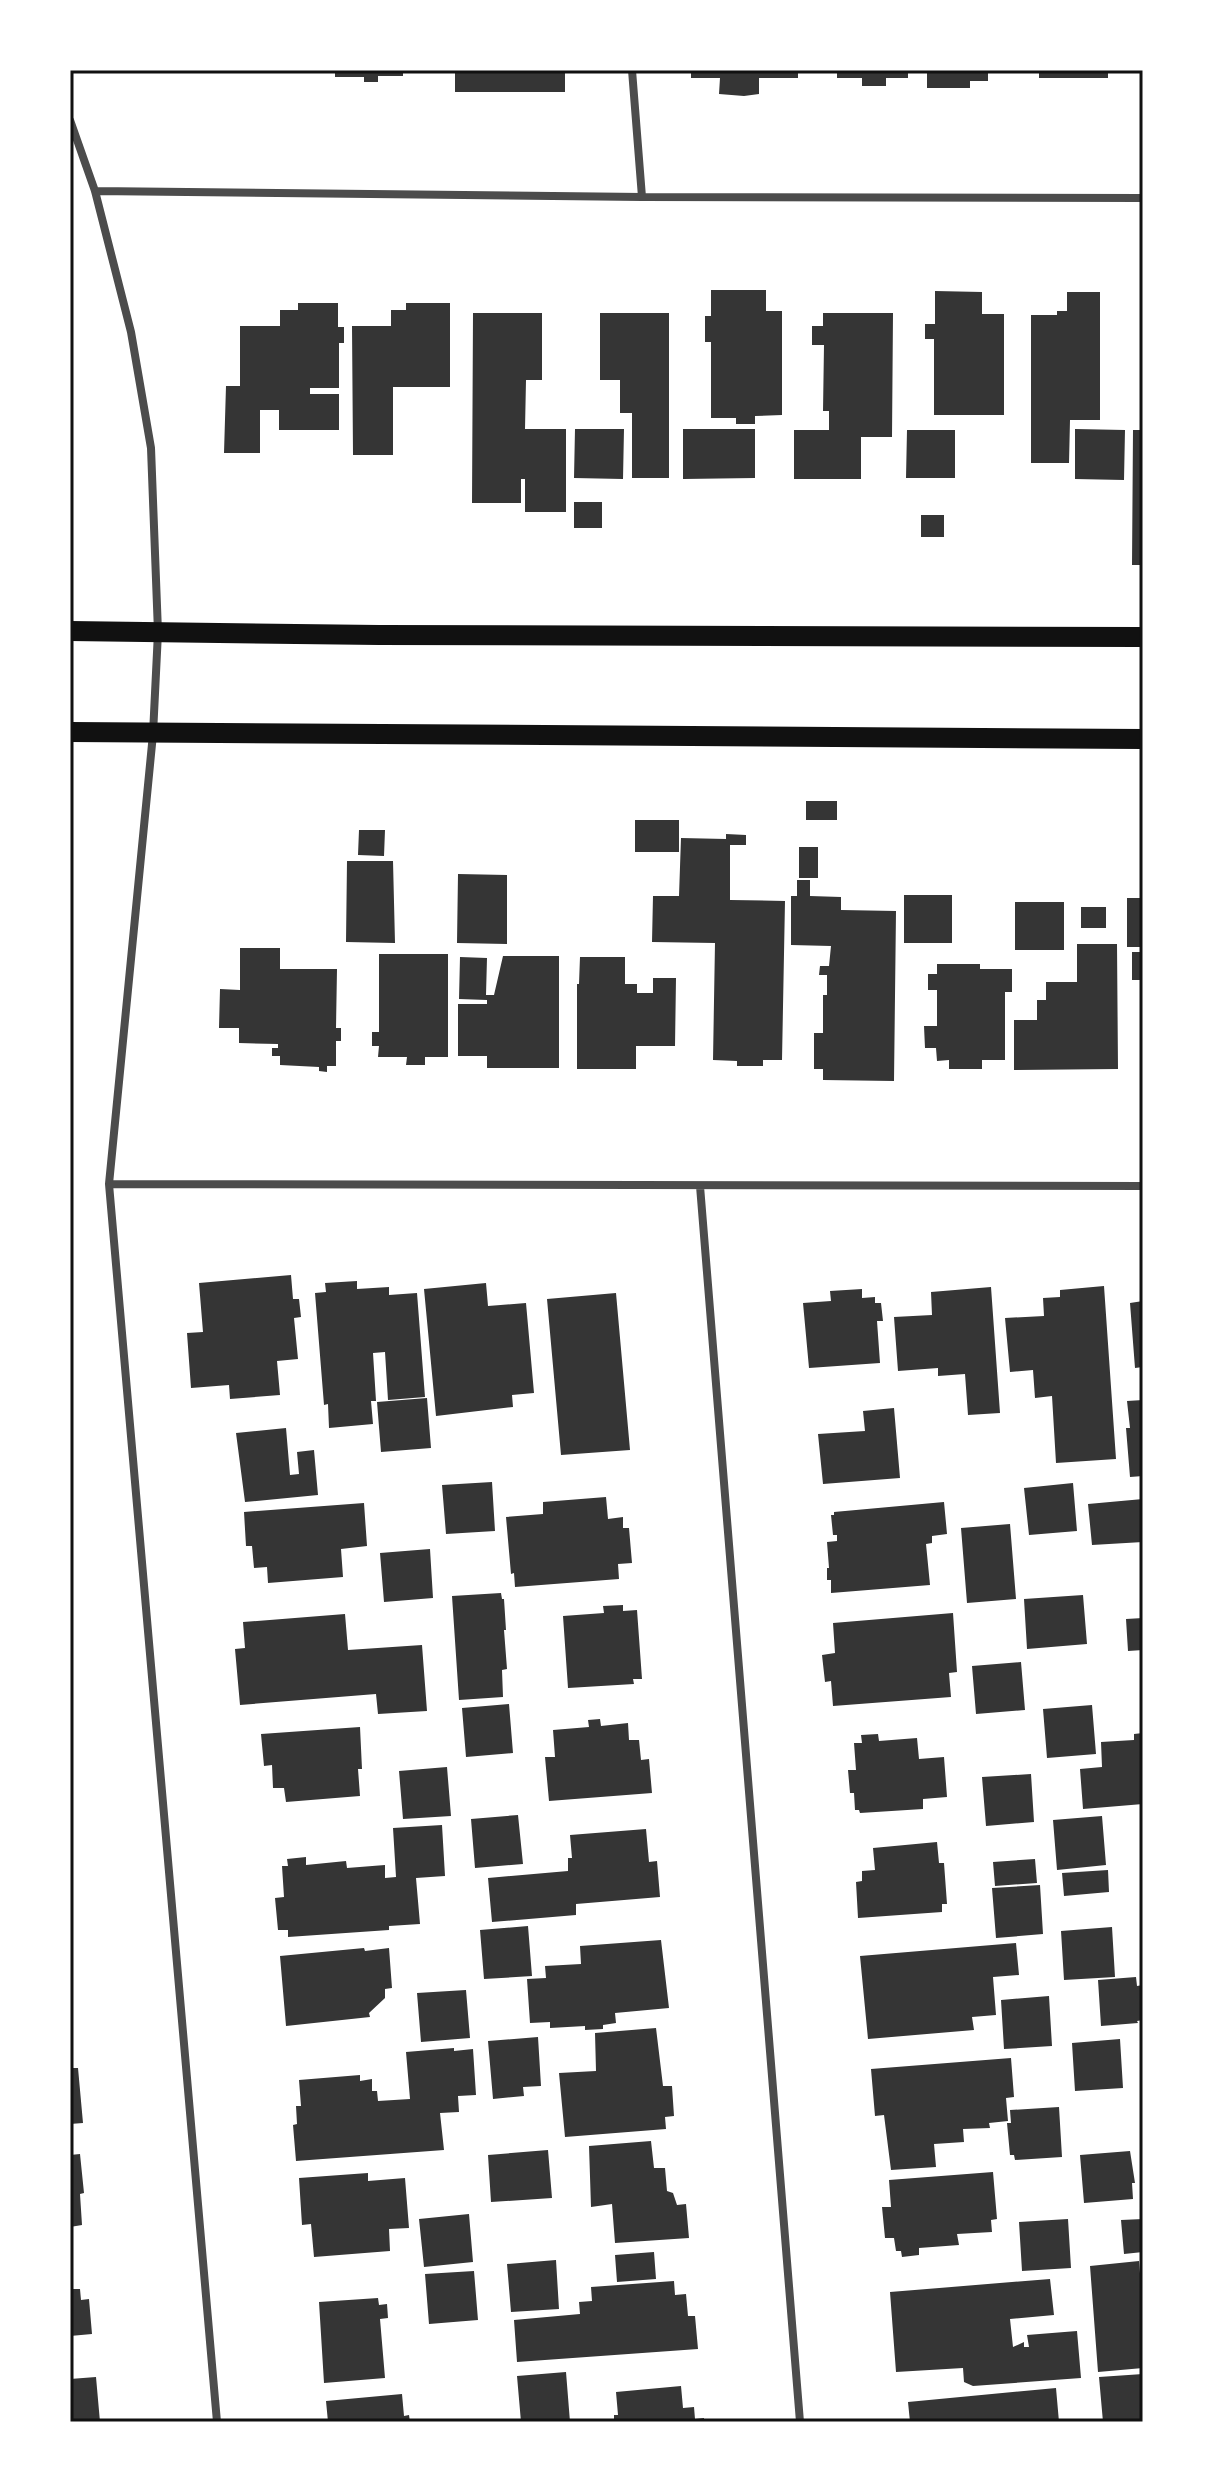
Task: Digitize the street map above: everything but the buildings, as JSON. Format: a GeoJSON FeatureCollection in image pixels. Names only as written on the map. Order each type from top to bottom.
{"type":"FeatureCollection","features":[{"type":"Feature","properties":{"kind":"main road"},"geometry":{"type":"LineString","coordinates":[[70,631],[1143,637]]}},
{"type":"Feature","properties":{"kind":"main road"},"geometry":{"type":"LineString","coordinates":[[70,732],[1143,739]]}},
{"type":"Feature","properties":{"kind":"street"},"geometry":{"type":"LineString","coordinates":[[632,70],[642,197]]}},
{"type":"Feature","properties":{"kind":"street"},"geometry":{"type":"LineString","coordinates":[[70,120],[95,191],[131,332],[151,448],[158,632],[153,734],[109,1184],[217,2422]]}},
{"type":"Feature","properties":{"kind":"street"},"geometry":{"type":"LineString","coordinates":[[95,191],[1143,198]]}},
{"type":"Feature","properties":{"kind":"street"},"geometry":{"type":"LineString","coordinates":[[109,1184],[1143,1186]]}},
{"type":"Feature","properties":{"kind":"street"},"geometry":{"type":"LineString","coordinates":[[700,1186],[800,2422]]}}]}
